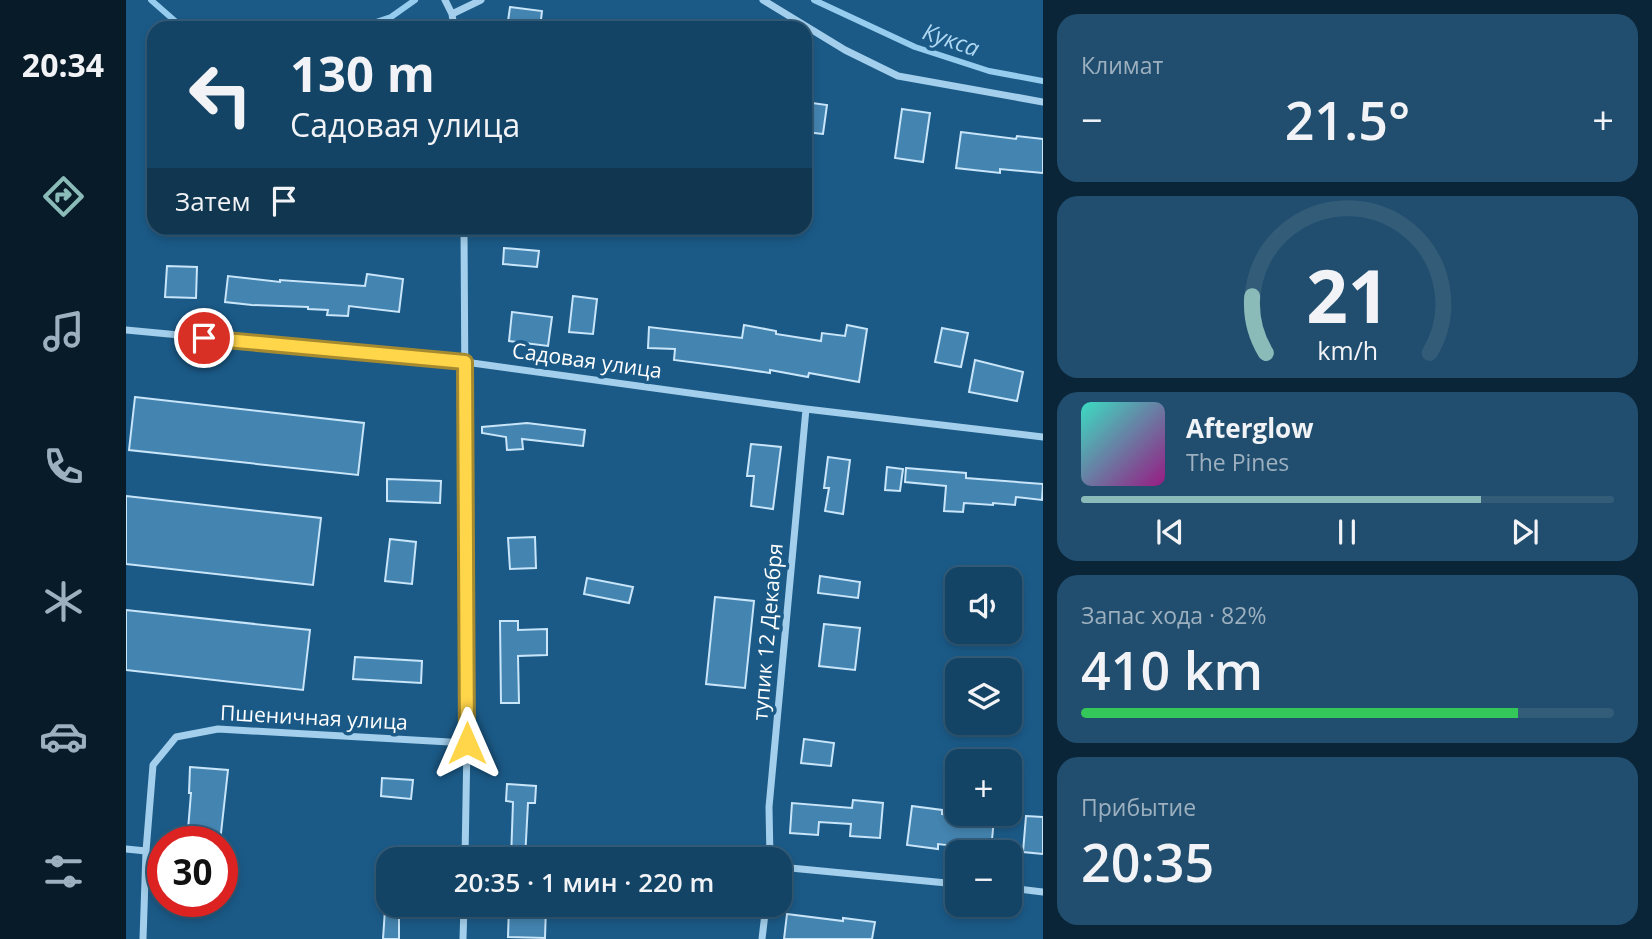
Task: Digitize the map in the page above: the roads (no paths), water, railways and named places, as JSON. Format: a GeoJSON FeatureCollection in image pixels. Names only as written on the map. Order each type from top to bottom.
{"type":"FeatureCollection","features":[{"type":"Feature","properties":{"kind":"street"},"geometry":{"type":"LineString","coordinates":[[444,0],[453,21]]}},
{"type":"Feature","properties":{"kind":"street"},"geometry":{"type":"LineString","coordinates":[[452,14],[481,0]]}},
{"type":"Feature","properties":{"kind":"street"},"geometry":{"type":"LineString","coordinates":[[763,0],[797,21]]}},
{"type":"Feature","properties":{"kind":"street"},"geometry":{"type":"LineString","coordinates":[[812,30],[845,50],[898,76],[1043,103]]}},
{"type":"Feature","properties":{"kind":"street"},"geometry":{"type":"LineString","coordinates":[[464,235],[465,847]]}},
{"type":"Feature","properties":{"kind":"street","name":"Садовая улица"},"geometry":{"type":"LineString","coordinates":[[126,330],[465,362],[806,409],[1043,437]]}},
{"type":"Feature","properties":{"kind":"street","name":"тупик 12 Декабря"},"geometry":{"type":"LineString","coordinates":[[770,847],[769,807],[806,409]]}},
{"type":"Feature","properties":{"kind":"street","name":"Пшеничная улица"},"geometry":{"type":"LineString","coordinates":[[143,939],[153,765],[176,737],[218,729],[467,743]]}},
{"type":"Feature","properties":{"kind":"street"},"geometry":{"type":"LineString","coordinates":[[126,849],[146,851]]}},
{"type":"Feature","properties":{"kind":"street"},"geometry":{"type":"LineString","coordinates":[[792,868],[945,883]]}},
{"type":"Feature","properties":{"kind":"street"},"geometry":{"type":"LineString","coordinates":[[1022,889],[1043,891]]}},
{"type":"Feature","properties":{"kind":"street"},"geometry":{"type":"LineString","coordinates":[[463,939],[464,917]]}},
{"type":"Feature","properties":{"kind":"street"},"geometry":{"type":"LineString","coordinates":[[762,939],[765,917]]}},
{"type":"Feature","properties":{"kind":"waterway","name":"Кукса"},"geometry":{"type":"LineString","coordinates":[[151,0],[175,21]]}},
{"type":"Feature","properties":{"kind":"waterway","name":"Кукса"},"geometry":{"type":"LineString","coordinates":[[379,21],[391,17],[415,0]]}},
{"type":"Feature","properties":{"kind":"waterway","name":"Кукса"},"geometry":{"type":"LineString","coordinates":[[814,0],[915,47],[989,71],[1043,81]]}}]}
